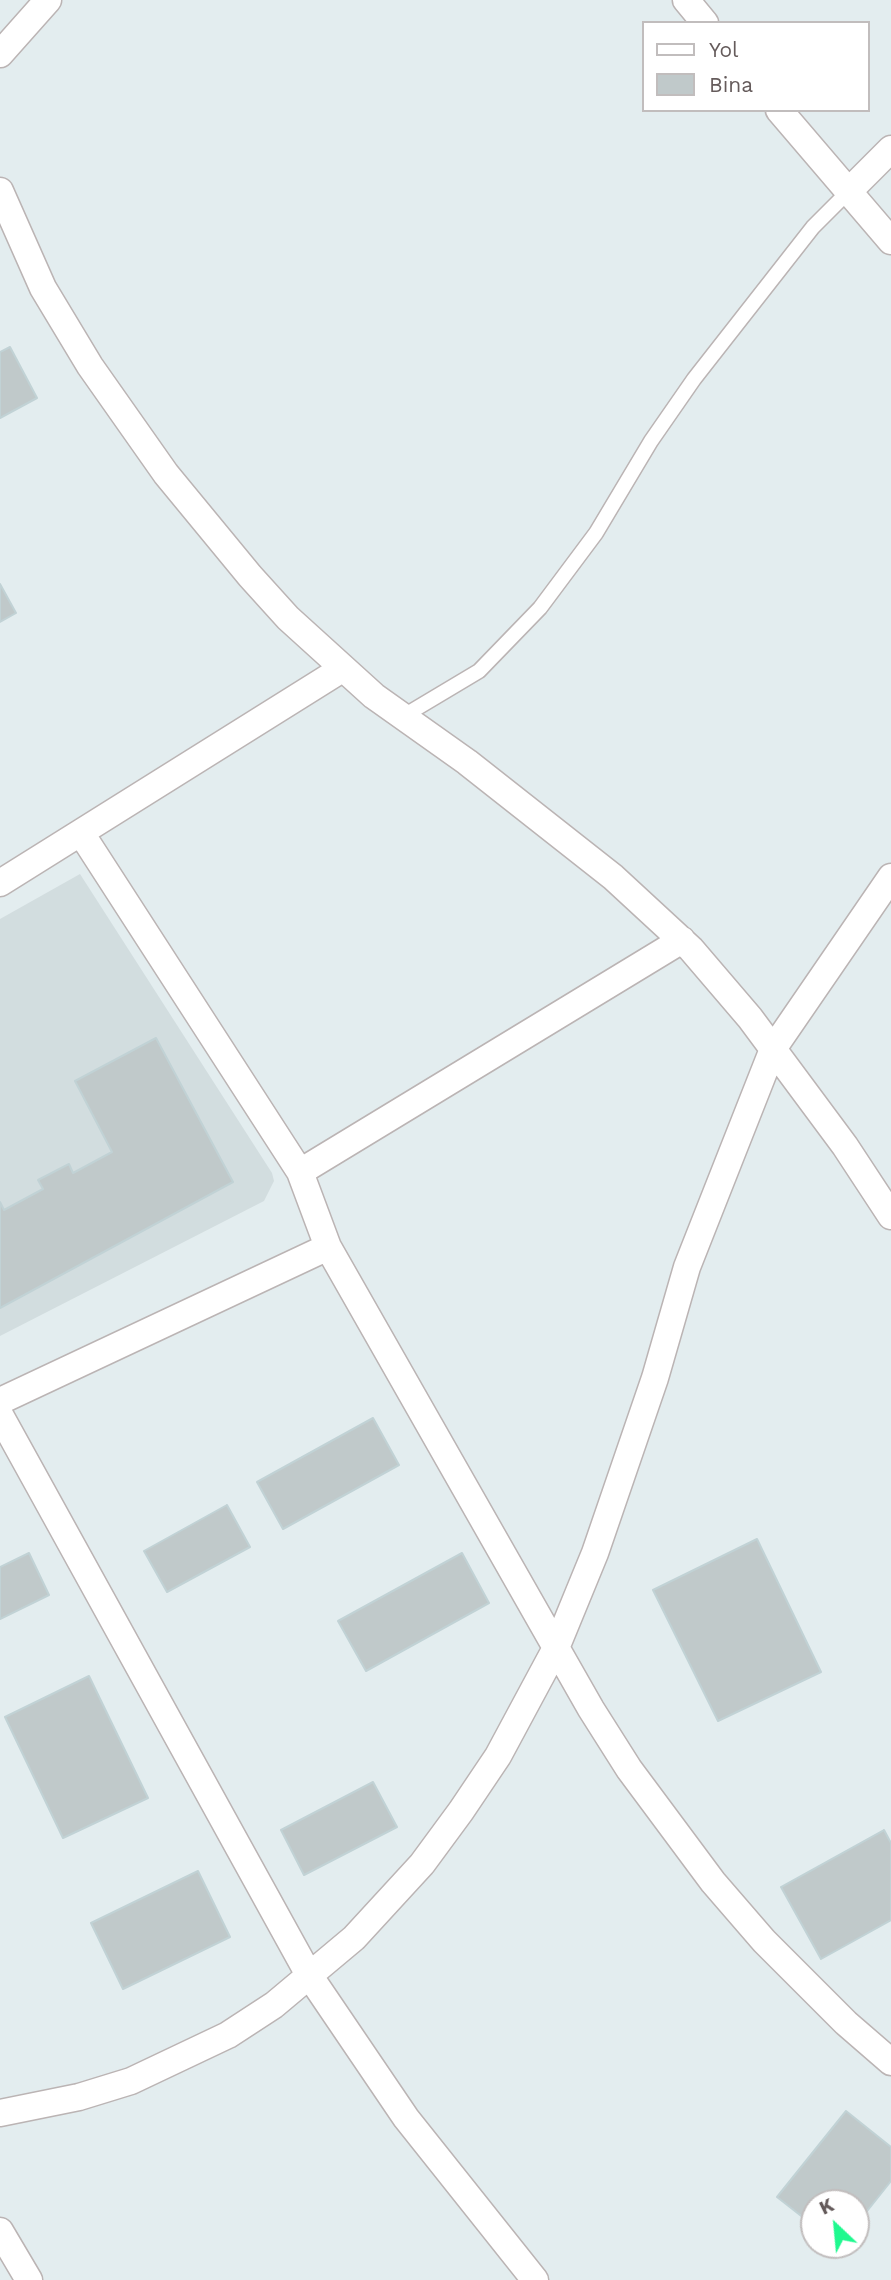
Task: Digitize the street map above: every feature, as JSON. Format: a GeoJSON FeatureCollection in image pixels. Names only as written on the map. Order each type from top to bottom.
{"type":"FeatureCollection","features":[{"type":"Feature","properties":{"kind":"street"},"geometry":{"type":"LineString","coordinates":[[0,54],[48,0]]}},
{"type":"Feature","properties":{"kind":"street"},"geometry":{"type":"LineString","coordinates":[[686,0],[703,21]]}},
{"type":"Feature","properties":{"kind":"street"},"geometry":{"type":"LineString","coordinates":[[781,112],[891,241]]}},
{"type":"Feature","properties":{"kind":"street"},"geometry":{"type":"LineString","coordinates":[[849,191],[891,149]]}},
{"type":"Feature","properties":{"kind":"street"},"geometry":{"type":"LineString","coordinates":[[0,191],[43,288],[127,420],[207,526],[250,576],[288,618],[342,669],[402,717],[467,762],[603,869],[682,940],[726,988],[845,1146],[891,1216]]}},
{"type":"Feature","properties":{"kind":"street"},"geometry":{"type":"LineString","coordinates":[[1,879],[81,834],[342,669]]}},
{"type":"Feature","properties":{"kind":"street"},"geometry":{"type":"LineString","coordinates":[[81,834],[300,1172],[328,1247],[556,1648],[629,1769],[713,1882],[818,1996],[891,2062]]}},
{"type":"Feature","properties":{"kind":"street"},"geometry":{"type":"LineString","coordinates":[[0,2113],[79,2097],[131,2081],[181,2060],[228,2035],[274,2005],[354,1938],[446,1832],[498,1756],[556,1648],[626,1466],[687,1267],[772,1049],[891,877]]}},
{"type":"Feature","properties":{"kind":"street"},"geometry":{"type":"LineString","coordinates":[[300,1172],[682,940]]}},
{"type":"Feature","properties":{"kind":"street"},"geometry":{"type":"LineString","coordinates":[[0,1401],[328,1247]]}},
{"type":"Feature","properties":{"kind":"street"},"geometry":{"type":"LineString","coordinates":[[0,1415],[309,1975],[406,2118],[535,2280]]}},
{"type":"Feature","properties":{"kind":"street"},"geometry":{"type":"LineString","coordinates":[[0,2231],[29,2280]]}},
{"type":"Feature","properties":{"kind":"lane"},"geometry":{"type":"LineString","coordinates":[[402,717],[479,671],[540,608],[596,533],[651,441],[694,379],[813,227],[849,191]]}},
{"type":"Feature","properties":{"kind":"shaded area"},"geometry":{"type":"Polygon","coordinates":[[[80,874],[272,1173],[274,1181],[264,1201],[0,1336],[0,919],[80,874]]]}},
{"type":"Feature","properties":{"kind":"building"},"geometry":{"type":"Polygon","coordinates":[[[10,347],[37,398],[0,418],[0,352],[10,347]]]}},
{"type":"Feature","properties":{"kind":"building"},"geometry":{"type":"Polygon","coordinates":[[[0,584],[16,613],[0,622],[0,584]]]}},
{"type":"Feature","properties":{"kind":"building"},"geometry":{"type":"Polygon","coordinates":[[[156,1038],[233,1182],[0,1308],[0,1202],[4,1210],[43,1189],[38,1180],[69,1164],[73,1173],[112,1152],[75,1081],[156,1038]]]}},
{"type":"Feature","properties":{"kind":"building"},"geometry":{"type":"Polygon","coordinates":[[[373,1418],[399,1465],[283,1529],[257,1482],[373,1418]]]}},
{"type":"Feature","properties":{"kind":"building"},"geometry":{"type":"Polygon","coordinates":[[[227,1505],[250,1547],[167,1592],[144,1551],[227,1505]]]}},
{"type":"Feature","properties":{"kind":"building"},"geometry":{"type":"Polygon","coordinates":[[[757,1539],[821,1672],[718,1721],[653,1590],[757,1539]]]}},
{"type":"Feature","properties":{"kind":"building"},"geometry":{"type":"Polygon","coordinates":[[[29,1553],[49,1595],[0,1619],[0,1567],[29,1553]]]}},
{"type":"Feature","properties":{"kind":"building"},"geometry":{"type":"Polygon","coordinates":[[[462,1553],[489,1603],[366,1671],[338,1621],[462,1553]]]}},
{"type":"Feature","properties":{"kind":"building"},"geometry":{"type":"Polygon","coordinates":[[[89,1676],[148,1798],[63,1838],[5,1717],[89,1676]]]}},
{"type":"Feature","properties":{"kind":"building"},"geometry":{"type":"Polygon","coordinates":[[[373,1782],[397,1827],[304,1875],[281,1830],[373,1782]]]}},
{"type":"Feature","properties":{"kind":"building"},"geometry":{"type":"Polygon","coordinates":[[[884,1830],[891,1843],[891,1920],[821,1959],[781,1887],[884,1830]]]}},
{"type":"Feature","properties":{"kind":"building"},"geometry":{"type":"Polygon","coordinates":[[[198,1871],[230,1937],[123,1989],[91,1923],[198,1871]]]}},
{"type":"Feature","properties":{"kind":"building"},"geometry":{"type":"Polygon","coordinates":[[[846,2111],[891,2147],[891,2181],[870,2207],[870,2189],[800,2189],[800,2215],[777,2197],[846,2111]]]}}]}
